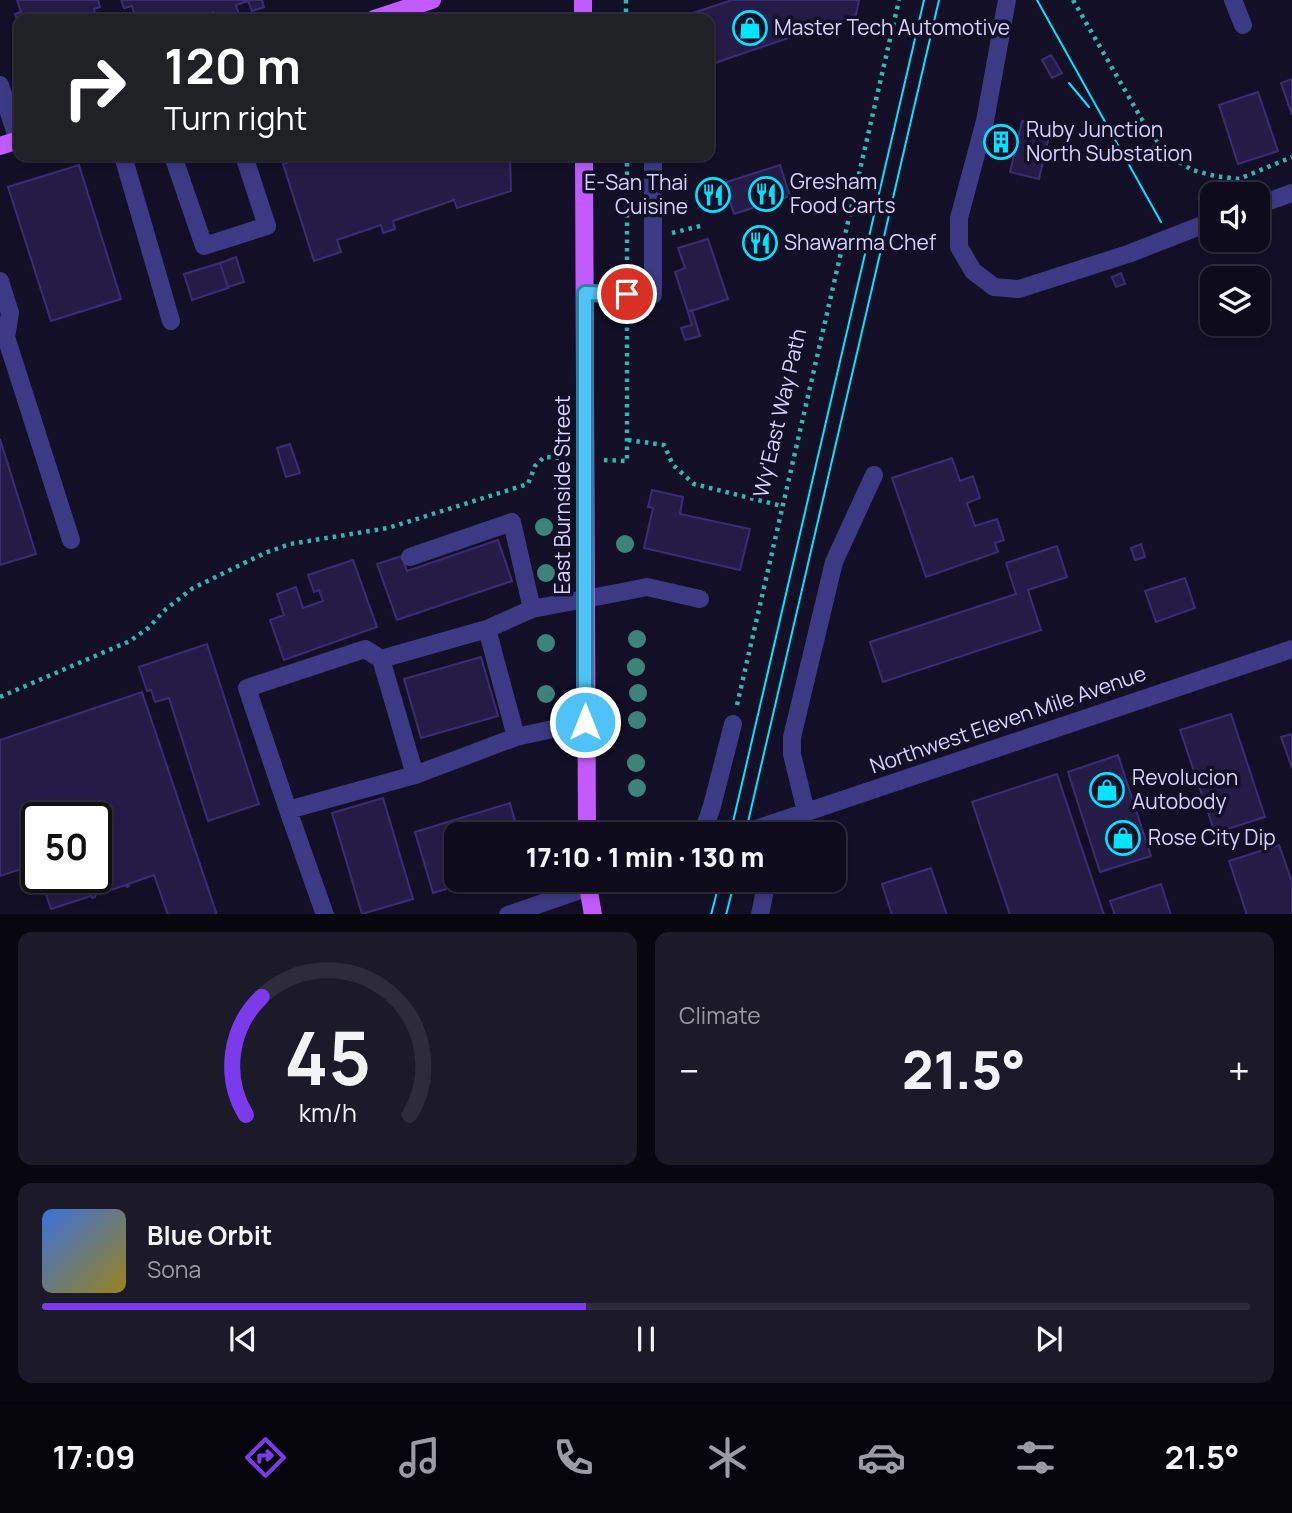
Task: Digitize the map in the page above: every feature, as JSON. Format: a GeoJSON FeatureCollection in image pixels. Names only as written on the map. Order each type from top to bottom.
{"type":"FeatureCollection","features":[{"type":"Feature","properties":{"kind":"main road"},"geometry":{"type":"LineString","coordinates":[[392,14],[432,0]]}},
{"type":"Feature","properties":{"kind":"main road","name":"East Burnside Street"},"geometry":{"type":"LineString","coordinates":[[584,161],[586,822]]}},
{"type":"Feature","properties":{"kind":"main road"},"geometry":{"type":"LineString","coordinates":[[580,914],[585,892]]}},
{"type":"Feature","properties":{"kind":"main road"},"geometry":{"type":"LineString","coordinates":[[589,892],[593,914]]}},
{"type":"Feature","properties":{"kind":"street"},"geometry":{"type":"LineString","coordinates":[[1007,0],[985,121],[959,218],[959,247],[973,271],[994,287],[1019,289],[1128,254],[1200,226]]}},
{"type":"Feature","properties":{"kind":"street"},"geometry":{"type":"LineString","coordinates":[[1233,0],[1243,25]]}},
{"type":"Feature","properties":{"kind":"street"},"geometry":{"type":"LineString","coordinates":[[0,85],[14,126]]}},
{"type":"Feature","properties":{"kind":"street"},"geometry":{"type":"LineString","coordinates":[[124,161],[171,321]]}},
{"type":"Feature","properties":{"kind":"street"},"geometry":{"type":"LineString","coordinates":[[175,161],[204,246],[267,226],[246,161]]}},
{"type":"Feature","properties":{"kind":"street"},"geometry":{"type":"LineString","coordinates":[[585,293],[653,295],[653,161]]}},
{"type":"Feature","properties":{"kind":"street"},"geometry":{"type":"LineString","coordinates":[[1270,201],[1292,193]]}},
{"type":"Feature","properties":{"kind":"street"},"geometry":{"type":"LineString","coordinates":[[0,281],[10,313],[6,337],[71,540]]}},
{"type":"Feature","properties":{"kind":"street"},"geometry":{"type":"LineString","coordinates":[[806,812],[792,754],[792,737],[834,562],[874,475]]}},
{"type":"Feature","properties":{"kind":"street"},"geometry":{"type":"LineString","coordinates":[[410,557],[512,522],[532,609]]}},
{"type":"Feature","properties":{"kind":"street"},"geometry":{"type":"LineString","coordinates":[[381,659],[487,629],[532,609],[648,587],[700,599]]}},
{"type":"Feature","properties":{"kind":"street"},"geometry":{"type":"LineString","coordinates":[[487,629],[516,737]]}},
{"type":"Feature","properties":{"kind":"street"},"geometry":{"type":"LineString","coordinates":[[325,914],[247,688],[365,649],[381,659],[415,775]]}},
{"type":"Feature","properties":{"kind":"street","name":"Northwest Eleven Mile Avenue"},"geometry":{"type":"LineString","coordinates":[[787,822],[806,812],[1292,649]]}},
{"type":"Feature","properties":{"kind":"street"},"geometry":{"type":"LineString","coordinates":[[288,810],[415,775],[516,737],[585,722]]}},
{"type":"Feature","properties":{"kind":"street"},"geometry":{"type":"LineString","coordinates":[[706,822],[733,723]]}},
{"type":"Feature","properties":{"kind":"street"},"geometry":{"type":"LineString","coordinates":[[511,914],[567,892]]}},
{"type":"Feature","properties":{"kind":"street"},"geometry":{"type":"LineString","coordinates":[[760,914],[765,892]]}},
{"type":"Feature","properties":{"kind":"path","name":"Wy'East Way Path"},"geometry":{"type":"LineString","coordinates":[[733,723],[899,0]]}},
{"type":"Feature","properties":{"kind":"path"},"geometry":{"type":"LineString","coordinates":[[1073,0],[1145,125],[1167,154],[1192,170],[1239,179],[1292,157]]}},
{"type":"Feature","properties":{"kind":"path"},"geometry":{"type":"LineString","coordinates":[[0,698],[130,641],[193,588],[265,553],[290,544],[388,528],[528,484],[534,466],[544,457],[627,461],[627,161]]}},
{"type":"Feature","properties":{"kind":"path"},"geometry":{"type":"LineString","coordinates":[[628,440],[664,445],[673,465],[694,484],[782,506]]}},
{"type":"Feature","properties":{"kind":"building"},"geometry":{"type":"Polygon","coordinates":[[[17,0],[98,0],[100,7],[94,9],[93,14],[15,14],[21,12],[17,0]]]}},
{"type":"Feature","properties":{"kind":"building"},"geometry":{"type":"Polygon","coordinates":[[[121,0],[262,0],[264,7],[252,11],[248,1],[236,5],[239,14],[134,14],[132,6],[124,8],[121,0]]]}},
{"type":"Feature","properties":{"kind":"building"},"geometry":{"type":"Polygon","coordinates":[[[732,0],[859,0],[856,15],[714,63],[714,14],[690,14],[732,0]]]}},
{"type":"Feature","properties":{"kind":"building"},"geometry":{"type":"Polygon","coordinates":[[[1051,55],[1062,73],[1052,78],[1042,60],[1051,55]]]}},
{"type":"Feature","properties":{"kind":"building"},"geometry":{"type":"Polygon","coordinates":[[[1292,79],[1292,115],[1281,83],[1292,79]]]}},
{"type":"Feature","properties":{"kind":"building"},"geometry":{"type":"Polygon","coordinates":[[[1258,92],[1278,151],[1238,164],[1219,105],[1258,92]]]}},
{"type":"Feature","properties":{"kind":"building"},"geometry":{"type":"Polygon","coordinates":[[[1022,121],[1051,128],[1039,179],[1010,172],[1022,121]]]}},
{"type":"Feature","properties":{"kind":"building","name":"Ruby Junction North Substation"},"geometry":{"type":"Polygon","coordinates":[[[998,125],[1010,128],[1003,159],[991,156],[998,125]]]}},
{"type":"Feature","properties":{"kind":"building"},"geometry":{"type":"Polygon","coordinates":[[[293,161],[510,161],[511,191],[457,208],[454,200],[393,221],[395,229],[383,233],[381,225],[337,240],[341,252],[314,261],[283,164],[293,161]]]}},
{"type":"Feature","properties":{"kind":"building"},"geometry":{"type":"Polygon","coordinates":[[[79,165],[121,299],[51,321],[8,187],[79,165]]]}},
{"type":"Feature","properties":{"kind":"building"},"geometry":{"type":"Polygon","coordinates":[[[780,165],[790,196],[734,214],[724,183],[780,165]]]}},
{"type":"Feature","properties":{"kind":"building"},"geometry":{"type":"Polygon","coordinates":[[[708,239],[728,299],[688,312],[675,272],[685,268],[678,248],[708,239]]]}},
{"type":"Feature","properties":{"kind":"building"},"geometry":{"type":"Polygon","coordinates":[[[236,257],[244,282],[228,287],[220,263],[236,257]]]}},
{"type":"Feature","properties":{"kind":"building"},"geometry":{"type":"Polygon","coordinates":[[[220,263],[228,288],[192,300],[184,274],[220,263]]]}},
{"type":"Feature","properties":{"kind":"building"},"geometry":{"type":"Polygon","coordinates":[[[1121,273],[1125,284],[1116,287],[1112,277],[1121,273]]]}},
{"type":"Feature","properties":{"kind":"building"},"geometry":{"type":"Polygon","coordinates":[[[692,310],[700,336],[685,340],[681,328],[692,325],[688,312],[692,310]]]}},
{"type":"Feature","properties":{"kind":"building"},"geometry":{"type":"Polygon","coordinates":[[[0,439],[36,554],[0,565],[0,439]]]}},
{"type":"Feature","properties":{"kind":"building"},"geometry":{"type":"Polygon","coordinates":[[[290,444],[300,473],[286,477],[277,448],[290,444]]]}},
{"type":"Feature","properties":{"kind":"building"},"geometry":{"type":"Polygon","coordinates":[[[952,458],[960,481],[973,476],[980,498],[967,503],[975,526],[997,519],[1004,540],[995,543],[998,552],[926,577],[892,478],[952,458]]]}},
{"type":"Feature","properties":{"kind":"building"},"geometry":{"type":"Polygon","coordinates":[[[652,490],[683,497],[680,514],[750,529],[740,570],[644,548],[653,508],[648,507],[652,490]]]}},
{"type":"Feature","properties":{"kind":"building"},"geometry":{"type":"Polygon","coordinates":[[[498,540],[512,581],[397,620],[377,564],[402,556],[407,571],[498,540]]]}},
{"type":"Feature","properties":{"kind":"building"},"geometry":{"type":"Polygon","coordinates":[[[1141,544],[1145,557],[1135,560],[1131,548],[1141,544]]]}},
{"type":"Feature","properties":{"kind":"building"},"geometry":{"type":"Polygon","coordinates":[[[1057,546],[1067,577],[1028,590],[1041,630],[883,682],[870,642],[1016,594],[1006,563],[1057,546]]]}},
{"type":"Feature","properties":{"kind":"building"},"geometry":{"type":"Polygon","coordinates":[[[353,560],[377,627],[284,660],[270,620],[284,615],[277,594],[296,587],[303,608],[323,601],[319,590],[314,592],[308,575],[353,560]]]}},
{"type":"Feature","properties":{"kind":"building"},"geometry":{"type":"Polygon","coordinates":[[[1185,578],[1195,608],[1156,622],[1145,591],[1185,578]]]}},
{"type":"Feature","properties":{"kind":"building"},"geometry":{"type":"Polygon","coordinates":[[[207,644],[259,804],[208,821],[169,698],[155,702],[151,690],[147,691],[139,667],[207,644]]]}},
{"type":"Feature","properties":{"kind":"building"},"geometry":{"type":"Polygon","coordinates":[[[481,657],[498,716],[421,738],[404,679],[481,657]]]}},
{"type":"Feature","properties":{"kind":"building"},"geometry":{"type":"Polygon","coordinates":[[[142,692],[217,914],[168,914],[154,875],[128,884],[127,887],[126,885],[112,890],[112,802],[21,802],[21,869],[0,876],[0,740],[142,692]]]}},
{"type":"Feature","properties":{"kind":"building"},"geometry":{"type":"Polygon","coordinates":[[[1231,714],[1265,817],[1215,833],[1180,730],[1231,714]]]}},
{"type":"Feature","properties":{"kind":"building"},"geometry":{"type":"Polygon","coordinates":[[[1292,734],[1292,768],[1281,737],[1292,734]]]}},
{"type":"Feature","properties":{"kind":"building"},"geometry":{"type":"Polygon","coordinates":[[[1118,755],[1151,856],[1100,872],[1068,772],[1118,755]]]}},
{"type":"Feature","properties":{"kind":"building"},"geometry":{"type":"Polygon","coordinates":[[[1057,774],[1104,914],[1010,914],[972,802],[1057,774]]]}},
{"type":"Feature","properties":{"kind":"building"},"geometry":{"type":"Polygon","coordinates":[[[383,798],[413,899],[362,914],[332,813],[383,798]]]}},
{"type":"Feature","properties":{"kind":"building"},"geometry":{"type":"Polygon","coordinates":[[[510,803],[515,822],[448,822],[510,803]]]}},
{"type":"Feature","properties":{"kind":"building"},"geometry":{"type":"Polygon","coordinates":[[[444,823],[444,890],[433,893],[415,832],[444,823]]]}},
{"type":"Feature","properties":{"kind":"building"},"geometry":{"type":"Polygon","coordinates":[[[1279,845],[1292,882],[1292,914],[1247,914],[1229,861],[1279,845]]]}},
{"type":"Feature","properties":{"kind":"building"},"geometry":{"type":"Polygon","coordinates":[[[931,868],[947,914],[892,914],[882,884],[931,868]]]}},
{"type":"Feature","properties":{"kind":"building"},"geometry":{"type":"Polygon","coordinates":[[[1161,884],[1171,914],[1115,914],[1110,901],[1161,884]]]}},
{"type":"Feature","properties":{"kind":"building"},"geometry":{"type":"Polygon","coordinates":[[[46,893],[101,893],[92,898],[91,896],[51,909],[46,893]]]}},
{"type":"Feature","properties":{"kind":"tram line"},"geometry":{"type":"LineString","coordinates":[[733,822],[924,0]]}},
{"type":"Feature","properties":{"kind":"tram line"},"geometry":{"type":"LineString","coordinates":[[748,822],[939,0]]}},
{"type":"Feature","properties":{"kind":"tram line"},"geometry":{"type":"LineString","coordinates":[[1037,0],[1161,222]]}},
{"type":"Feature","properties":{"kind":"tram line"},"geometry":{"type":"LineString","coordinates":[[1069,83],[1089,107]]}},
{"type":"Feature","properties":{"kind":"tram line"},"geometry":{"type":"LineString","coordinates":[[711,914],[717,892]]}},
{"type":"Feature","properties":{"kind":"tram line"},"geometry":{"type":"LineString","coordinates":[[726,914],[732,892]]}},
{"type":"Feature","properties":{"kind":"place","name":"Master Tech Automotive"},"geometry":{"type":"Point","coordinates":[750,28]}},
{"type":"Feature","properties":{"kind":"place","name":"Ruby Junction North Substation"},"geometry":{"type":"Point","coordinates":[1001,142]}},
{"type":"Feature","properties":{"kind":"place","name":"Gresham Food Carts"},"geometry":{"type":"Point","coordinates":[766,194]}},
{"type":"Feature","properties":{"kind":"place","name":"E-San Thai Cuisine"},"geometry":{"type":"Point","coordinates":[713,195]}},
{"type":"Feature","properties":{"kind":"place","name":"Shawarma Chef"},"geometry":{"type":"Point","coordinates":[760,243]}},
{"type":"Feature","properties":{"kind":"place","name":"Revolucion Autobody"},"geometry":{"type":"Point","coordinates":[1107,790]}},
{"type":"Feature","properties":{"kind":"place","name":"Rose City Dip"},"geometry":{"type":"Point","coordinates":[1123,838]}},
{"type":"Feature","properties":{"kind":"route"},"geometry":{"type":"LineString","coordinates":[[585,722],[585,293],[627,294]]}}]}
